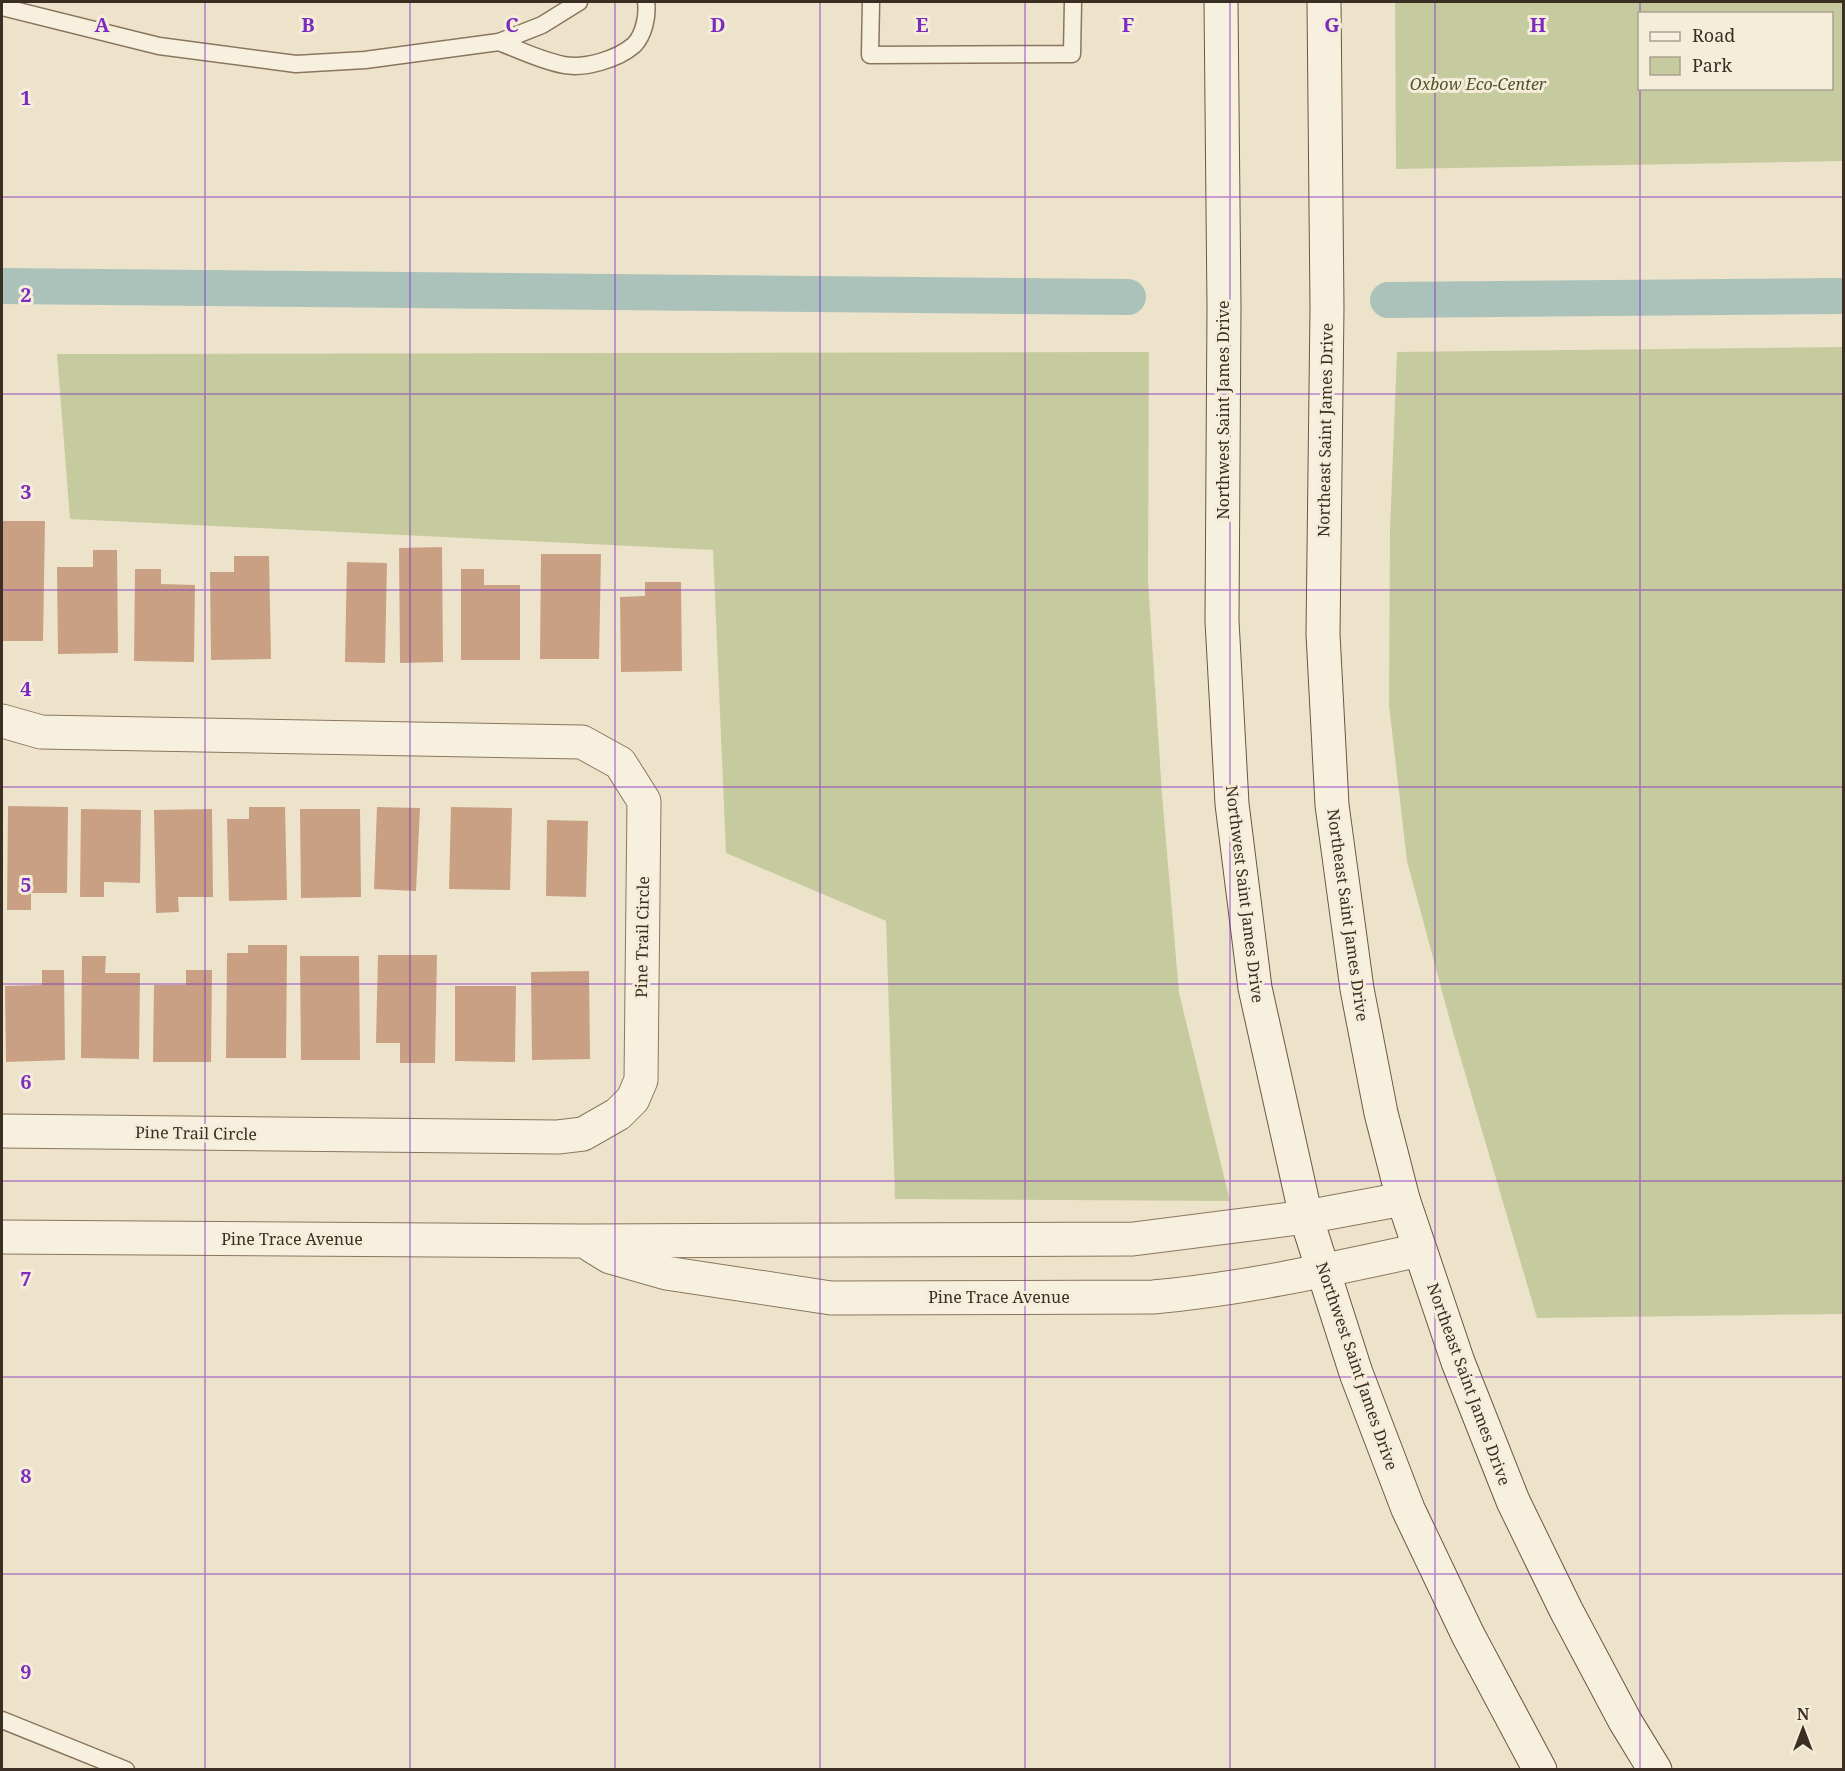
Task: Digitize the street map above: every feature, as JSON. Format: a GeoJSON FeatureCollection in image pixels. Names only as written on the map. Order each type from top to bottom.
{"type":"FeatureCollection","features":[{"type":"Feature","properties":{"kind":"street","name":"Northwest Saint James Drive"},"geometry":{"type":"LineString","coordinates":[[1221,2],[1224,307],[1222,621],[1232,804],[1255,988],[1306,1217],[1356,1373],[1408,1509],[1468,1635],[1540,1770]]}},
{"type":"Feature","properties":{"kind":"street","name":"Northeast Saint James Drive"},"geometry":{"type":"LineString","coordinates":[[1324,2],[1327,308],[1323,634],[1332,805],[1357,989],[1381,1113],[1403,1199],[1458,1362],[1513,1501],[1571,1621],[1625,1722],[1655,1770]]}},
{"type":"Feature","properties":{"kind":"street","name":"Pine Trail Circle"},"geometry":{"type":"LineString","coordinates":[[2,721],[41,732],[582,742],[620,763],[644,801],[641,1080],[633,1099],[618,1114],[601,1125],[583,1134],[558,1137],[2,1131]]}},
{"type":"Feature","properties":{"kind":"street","name":"Pine Trace Avenue"},"geometry":{"type":"LineString","coordinates":[[2,1237],[583,1241],[1133,1239],[1306,1217],[1403,1199]]}},
{"type":"Feature","properties":{"kind":"street","name":"Pine Trace Avenue"},"geometry":{"type":"LineString","coordinates":[[583,1241],[610,1257],[666,1273],[831,1298],[1153,1297],[1204,1292],[1323,1271],[1420,1250]]}},
{"type":"Feature","properties":{"kind":"lane"},"geometry":{"type":"LineString","coordinates":[[2,7],[159,46],[296,64],[365,60],[498,42],[542,25],[579,2]]}},
{"type":"Feature","properties":{"kind":"lane"},"geometry":{"type":"LineString","coordinates":[[498,42],[565,66],[590,65],[612,58],[634,44],[645,25],[646,2]]}},
{"type":"Feature","properties":{"kind":"lane"},"geometry":{"type":"LineString","coordinates":[[871,2],[870,55],[1072,54],[1073,2]]}},
{"type":"Feature","properties":{"kind":"lane"},"geometry":{"type":"LineString","coordinates":[[2,1720],[126,1770]]}},
{"type":"Feature","properties":{"kind":"green space","name":"Oxbow Eco-Center"},"geometry":{"type":"Polygon","coordinates":[[[1395,2],[1843,2],[1843,161],[1396,169],[1395,2]]]}},
{"type":"Feature","properties":{"kind":"green space"},"geometry":{"type":"Polygon","coordinates":[[[1843,347],[1843,1314],[1537,1318],[1453,1032],[1407,861],[1389,705],[1390,530],[1397,352],[1843,347]]]}},
{"type":"Feature","properties":{"kind":"green space"},"geometry":{"type":"Polygon","coordinates":[[[1149,352],[1148,581],[1162,794],[1179,993],[1230,1201],[895,1199],[886,921],[726,853],[713,550],[70,519],[57,354],[1149,352]]]}},
{"type":"Feature","properties":{"kind":"building"},"geometry":{"type":"Polygon","coordinates":[[[2,521],[45,521],[43,641],[2,641],[2,521]]]}},
{"type":"Feature","properties":{"kind":"building"},"geometry":{"type":"Polygon","coordinates":[[[442,547],[443,662],[400,663],[399,548],[442,547]]]}},
{"type":"Feature","properties":{"kind":"building"},"geometry":{"type":"Polygon","coordinates":[[[93,550],[117,550],[118,653],[58,654],[57,567],[93,567],[93,550]]]}},
{"type":"Feature","properties":{"kind":"building"},"geometry":{"type":"Polygon","coordinates":[[[541,554],[601,554],[599,659],[540,659],[541,554]]]}},
{"type":"Feature","properties":{"kind":"building"},"geometry":{"type":"Polygon","coordinates":[[[234,556],[269,556],[271,659],[211,660],[210,572],[234,572],[234,556]]]}},
{"type":"Feature","properties":{"kind":"building"},"geometry":{"type":"Polygon","coordinates":[[[347,562],[387,563],[385,663],[345,662],[347,562]]]}},
{"type":"Feature","properties":{"kind":"building"},"geometry":{"type":"Polygon","coordinates":[[[135,569],[161,569],[161,584],[195,585],[194,662],[134,661],[135,569]]]}},
{"type":"Feature","properties":{"kind":"building"},"geometry":{"type":"Polygon","coordinates":[[[461,569],[484,569],[484,585],[520,585],[520,660],[461,660],[461,569]]]}},
{"type":"Feature","properties":{"kind":"building"},"geometry":{"type":"Polygon","coordinates":[[[645,582],[681,582],[682,671],[621,672],[620,597],[645,596],[645,582]]]}},
{"type":"Feature","properties":{"kind":"building"},"geometry":{"type":"Polygon","coordinates":[[[8,806],[68,807],[67,893],[31,893],[31,910],[7,910],[8,806]]]}},
{"type":"Feature","properties":{"kind":"building"},"geometry":{"type":"Polygon","coordinates":[[[249,807],[285,807],[287,900],[229,901],[227,819],[249,819],[249,807]]]}},
{"type":"Feature","properties":{"kind":"building"},"geometry":{"type":"Polygon","coordinates":[[[377,807],[420,808],[416,891],[374,889],[377,807]]]}},
{"type":"Feature","properties":{"kind":"building"},"geometry":{"type":"Polygon","coordinates":[[[451,807],[512,808],[510,890],[449,889],[451,807]]]}},
{"type":"Feature","properties":{"kind":"building"},"geometry":{"type":"Polygon","coordinates":[[[81,809],[141,810],[140,883],[104,882],[104,897],[80,897],[81,809]]]}},
{"type":"Feature","properties":{"kind":"building"},"geometry":{"type":"Polygon","coordinates":[[[212,809],[213,897],[178,897],[179,912],[156,913],[154,810],[212,809]]]}},
{"type":"Feature","properties":{"kind":"building"},"geometry":{"type":"Polygon","coordinates":[[[300,809],[360,809],[361,897],[301,898],[300,809]]]}},
{"type":"Feature","properties":{"kind":"building"},"geometry":{"type":"Polygon","coordinates":[[[547,820],[588,821],[586,897],[546,896],[547,820]]]}},
{"type":"Feature","properties":{"kind":"building"},"geometry":{"type":"Polygon","coordinates":[[[248,945],[287,945],[286,1058],[226,1058],[227,953],[248,953],[248,945]]]}},
{"type":"Feature","properties":{"kind":"building"},"geometry":{"type":"Polygon","coordinates":[[[378,955],[437,955],[435,1063],[400,1063],[400,1043],[376,1043],[378,955]]]}},
{"type":"Feature","properties":{"kind":"building"},"geometry":{"type":"Polygon","coordinates":[[[82,956],[106,956],[105,973],[140,973],[139,1059],[81,1058],[82,956]]]}},
{"type":"Feature","properties":{"kind":"building"},"geometry":{"type":"Polygon","coordinates":[[[300,956],[359,956],[360,1060],[301,1060],[300,956]]]}},
{"type":"Feature","properties":{"kind":"building"},"geometry":{"type":"Polygon","coordinates":[[[42,970],[64,970],[65,1060],[6,1062],[5,986],[42,985],[42,970]]]}},
{"type":"Feature","properties":{"kind":"building"},"geometry":{"type":"Polygon","coordinates":[[[186,970],[212,970],[211,1062],[153,1062],[154,985],[186,985],[186,970]]]}},
{"type":"Feature","properties":{"kind":"building"},"geometry":{"type":"Polygon","coordinates":[[[589,971],[590,1059],[532,1060],[531,972],[589,971]]]}},
{"type":"Feature","properties":{"kind":"building"},"geometry":{"type":"Polygon","coordinates":[[[455,986],[516,986],[515,1062],[455,1061],[455,986]]]}},
{"type":"Feature","properties":{"kind":"waterway"},"geometry":{"type":"LineString","coordinates":[[2,286],[1128,297]]}},
{"type":"Feature","properties":{"kind":"waterway"},"geometry":{"type":"LineString","coordinates":[[1388,300],[1844,296]]}}]}
